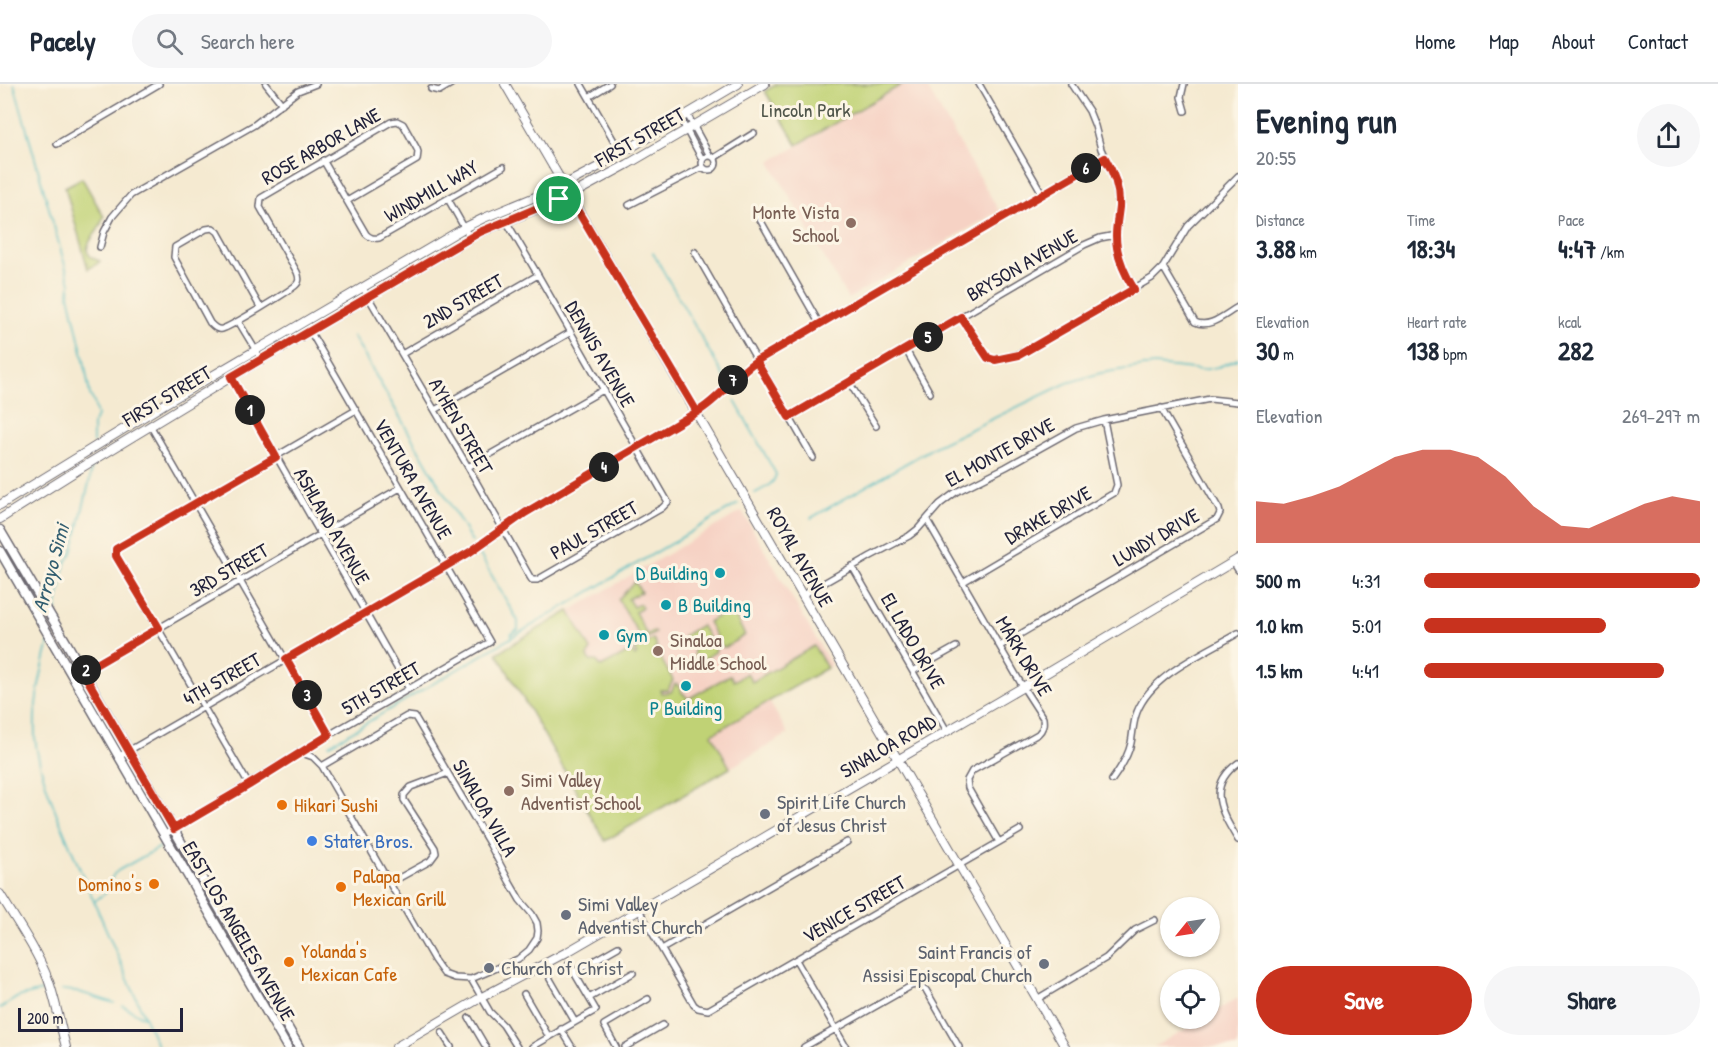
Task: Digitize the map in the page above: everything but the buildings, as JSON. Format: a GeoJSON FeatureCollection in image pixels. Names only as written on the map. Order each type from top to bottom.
{"type":"FeatureCollection","features":[{"type":"Feature","properties":{"kind":"main road","name":"ROYAL AVENUE"},"geometry":{"type":"LineString","coordinates":[[505,84],[1065,1047]]}},
{"type":"Feature","properties":{"kind":"main road","name":"FIRST STREET"},"geometry":{"type":"LineString","coordinates":[[0,505],[464,228],[564,185],[738,84]]}},
{"type":"Feature","properties":{"kind":"main road","name":"FIRST STREET"},"geometry":{"type":"LineString","coordinates":[[0,519],[150,425],[470,238],[569,196],[765,84]]}},
{"type":"Feature","properties":{"kind":"main road","name":"EAST LOS ANGELES AVENUE"},"geometry":{"type":"LineString","coordinates":[[0,530],[299,1047]]}},
{"type":"Feature","properties":{"kind":"main road","name":"EAST LOS ANGELES AVENUE"},"geometry":{"type":"LineString","coordinates":[[0,551],[287,1047]]}},
{"type":"Feature","properties":{"kind":"main road","name":"SINALOA ROAD"},"geometry":{"type":"LineString","coordinates":[[396,1047],[481,996],[567,952],[1235,561]]}},
{"type":"Feature","properties":{"kind":"main road"},"geometry":{"type":"LineString","coordinates":[[0,895],[45,972],[66,1047]]}},
{"type":"Feature","properties":{"kind":"street"},"geometry":{"type":"LineString","coordinates":[[57,144],[159,84]]}},
{"type":"Feature","properties":{"kind":"street"},"geometry":{"type":"LineString","coordinates":[[266,84],[282,104]]}},
{"type":"Feature","properties":{"kind":"street"},"geometry":{"type":"LineString","coordinates":[[100,247],[104,232],[112,217],[131,195],[254,125],[298,91],[316,84]]}},
{"type":"Feature","properties":{"kind":"street"},"geometry":{"type":"LineString","coordinates":[[431,89],[439,91],[451,84]]}},
{"type":"Feature","properties":{"kind":"street"},"geometry":{"type":"LineString","coordinates":[[581,84],[621,153]]}},
{"type":"Feature","properties":{"kind":"street"},"geometry":{"type":"LineString","coordinates":[[589,97],[610,84]]}},
{"type":"Feature","properties":{"kind":"street"},"geometry":{"type":"LineString","coordinates":[[979,84],[1042,193]]}},
{"type":"Feature","properties":{"kind":"street"},"geometry":{"type":"LineString","coordinates":[[1184,84],[1181,97],[1185,111]]}},
{"type":"Feature","properties":{"kind":"street"},"geometry":{"type":"LineString","coordinates":[[1073,85],[1089,111],[1115,180],[1119,204],[1116,235],[1121,264],[1134,289]]}},
{"type":"Feature","properties":{"kind":"street"},"geometry":{"type":"LineString","coordinates":[[683,116],[716,165],[707,170],[703,167]]}},
{"type":"Feature","properties":{"kind":"street","name":"ROSE ARBOR LANE"},"geometry":{"type":"LineString","coordinates":[[260,307],[294,287],[298,282],[297,272],[260,207],[264,195],[391,122],[397,121],[403,124],[417,149],[418,157],[415,162],[347,201]]}},
{"type":"Feature","properties":{"kind":"street"},"geometry":{"type":"LineString","coordinates":[[690,128],[703,167]]}},
{"type":"Feature","properties":{"kind":"street"},"geometry":{"type":"LineString","coordinates":[[702,159],[705,156],[712,157],[754,133]]}},
{"type":"Feature","properties":{"kind":"street","name":"4TH STREET"},"geometry":{"type":"LineString","coordinates":[[118,757],[446,567],[525,513],[697,412],[715,400],[739,374],[756,361],[1105,158]]}},
{"type":"Feature","properties":{"kind":"street"},"geometry":{"type":"LineString","coordinates":[[324,160],[347,201]]}},
{"type":"Feature","properties":{"kind":"street","name":"WINDMILL WAY"},"geometry":{"type":"LineString","coordinates":[[347,201],[366,234],[374,239],[379,238],[503,167]]}},
{"type":"Feature","properties":{"kind":"street"},"geometry":{"type":"LineString","coordinates":[[629,205],[703,167]]}},
{"type":"Feature","properties":{"kind":"street"},"geometry":{"type":"LineString","coordinates":[[961,317],[988,358],[995,360],[1007,358],[1030,349],[1152,278],[1163,267],[1188,226],[1238,176]]}},
{"type":"Feature","properties":{"kind":"street"},"geometry":{"type":"LineString","coordinates":[[448,199],[470,238]]}},
{"type":"Feature","properties":{"kind":"street"},"geometry":{"type":"LineString","coordinates":[[758,216],[819,323]]}},
{"type":"Feature","properties":{"kind":"street","name":"DENNIS AVENUE"},"geometry":{"type":"LineString","coordinates":[[506,221],[668,502]]}},
{"type":"Feature","properties":{"kind":"street"},"geometry":{"type":"LineString","coordinates":[[213,228],[218,232],[260,307],[224,328],[215,328],[210,323],[174,257],[173,251],[177,245],[206,229],[213,228]]}},
{"type":"Feature","properties":{"kind":"street","name":"BRYSON AVENUE"},"geometry":{"type":"LineString","coordinates":[[789,417],[1084,245],[1100,238],[1116,235]]}},
{"type":"Feature","properties":{"kind":"street"},"geometry":{"type":"LineString","coordinates":[[695,252],[813,458]]}},
{"type":"Feature","properties":{"kind":"street"},"geometry":{"type":"LineString","coordinates":[[1163,267],[1195,322],[1210,323],[1238,307]]}},
{"type":"Feature","properties":{"kind":"street","name":"2ND STREET"},"geometry":{"type":"LineString","coordinates":[[402,354],[538,275]]}},
{"type":"Feature","properties":{"kind":"street","name":"AYHEN STREET"},"geometry":{"type":"LineString","coordinates":[[363,288],[532,580]]}},
{"type":"Feature","properties":{"kind":"street"},"geometry":{"type":"LineString","coordinates":[[238,321],[261,359]]}},
{"type":"Feature","properties":{"kind":"street","name":"VENTURA AVENUE"},"geometry":{"type":"LineString","coordinates":[[310,331],[490,642]]}},
{"type":"Feature","properties":{"kind":"street"},"geometry":{"type":"LineString","coordinates":[[435,410],[571,332]]}},
{"type":"Feature","properties":{"kind":"street"},"geometry":{"type":"LineString","coordinates":[[906,350],[930,393]]}},
{"type":"Feature","properties":{"kind":"street","name":"ASHLAND AVENUE"},"geometry":{"type":"LineString","coordinates":[[231,377],[409,689]]}},
{"type":"Feature","properties":{"kind":"street"},"geometry":{"type":"LineString","coordinates":[[849,382],[876,426]]}},
{"type":"Feature","properties":{"kind":"street"},"geometry":{"type":"LineString","coordinates":[[468,466],[603,390]]}},
{"type":"Feature","properties":{"kind":"street","name":"EL MONTE DRIVE"},"geometry":{"type":"LineString","coordinates":[[803,595],[909,536],[940,504],[956,492],[1076,428],[1104,420],[1210,399],[1238,402]]}},
{"type":"Feature","properties":{"kind":"street","name":"LUNDY DRIVE"},"geometry":{"type":"LineString","coordinates":[[1000,646],[1220,516],[1219,509],[1161,408]]}},
{"type":"Feature","properties":{"kind":"street"},"geometry":{"type":"LineString","coordinates":[[249,785],[115,551],[356,410]]}},
{"type":"Feature","properties":{"kind":"street","name":"DRAKE DRIVE"},"geometry":{"type":"LineString","coordinates":[[963,582],[1114,493],[1117,485],[1104,420]]}},
{"type":"Feature","properties":{"kind":"street"},"geometry":{"type":"LineString","coordinates":[[150,425],[329,735]]}},
{"type":"Feature","properties":{"kind":"street","name":"3RD STREET"},"geometry":{"type":"LineString","coordinates":[[73,678],[400,488]]}},
{"type":"Feature","properties":{"kind":"street","name":"PAUL STREET"},"geometry":{"type":"LineString","coordinates":[[532,580],[537,580],[652,514],[668,502]]}},
{"type":"Feature","properties":{"kind":"street","name":"MARK DRIVE"},"geometry":{"type":"LineString","coordinates":[[927,520],[1043,718],[1042,730],[972,771],[967,780],[968,788],[999,842]]}},
{"type":"Feature","properties":{"kind":"street"},"geometry":{"type":"LineString","coordinates":[[1235,561],[1238,570]]}},
{"type":"Feature","properties":{"kind":"street","name":"EL LADO DRIVE"},"geometry":{"type":"LineString","coordinates":[[852,566],[947,730]]}},
{"type":"Feature","properties":{"kind":"street"},"geometry":{"type":"LineString","coordinates":[[1112,780],[1126,758],[1137,712],[1152,687],[1169,674],[1238,633]]}},
{"type":"Feature","properties":{"kind":"street","name":"5TH STREET"},"geometry":{"type":"LineString","coordinates":[[164,835],[329,735],[490,642]]}},
{"type":"Feature","properties":{"kind":"street"},"geometry":{"type":"LineString","coordinates":[[913,671],[956,646]]}},
{"type":"Feature","properties":{"kind":"street","name":"SINALOA VILLA"},"geometry":{"type":"LineString","coordinates":[[322,766],[407,716],[412,716],[418,721],[490,845],[508,881],[537,923],[537,938],[530,950],[518,959],[471,979]]}},
{"type":"Feature","properties":{"kind":"street"},"geometry":{"type":"LineString","coordinates":[[302,753],[313,757],[322,766],[444,974],[455,978],[471,979],[490,1012],[503,1025],[517,1047]]}},
{"type":"Feature","properties":{"kind":"street"},"geometry":{"type":"LineString","coordinates":[[1238,763],[1225,775],[1219,792],[1221,808],[1238,840]]}},
{"type":"Feature","properties":{"kind":"street"},"geometry":{"type":"LineString","coordinates":[[390,883],[430,861],[436,853],[404,800],[404,795],[411,787],[448,773]]}},
{"type":"Feature","properties":{"kind":"street","name":"VENICE STREET"},"geometry":{"type":"LineString","coordinates":[[662,949],[694,1005],[702,1010],[712,1009],[1020,830]]}},
{"type":"Feature","properties":{"kind":"street"},"geometry":{"type":"LineString","coordinates":[[639,910],[662,949],[847,842]]}},
{"type":"Feature","properties":{"kind":"street"},"geometry":{"type":"LineString","coordinates":[[1037,999],[1106,958],[1135,930],[1155,920]]}},
{"type":"Feature","properties":{"kind":"street"},"geometry":{"type":"LineString","coordinates":[[574,972],[618,947]]}},
{"type":"Feature","properties":{"kind":"street"},"geometry":{"type":"LineString","coordinates":[[795,960],[846,1047]]}},
{"type":"Feature","properties":{"kind":"street"},"geometry":{"type":"LineString","coordinates":[[532,1047],[596,1010],[569,964]]}},
{"type":"Feature","properties":{"kind":"street"},"geometry":{"type":"LineString","coordinates":[[589,999],[633,973]]}},
{"type":"Feature","properties":{"kind":"street"},"geometry":{"type":"LineString","coordinates":[[550,979],[575,1022]]}},
{"type":"Feature","properties":{"kind":"street"},"geometry":{"type":"LineString","coordinates":[[804,1047],[910,986],[920,986],[926,990],[959,1047]]}},
{"type":"Feature","properties":{"kind":"street"},"geometry":{"type":"LineString","coordinates":[[524,994],[549,1037]]}},
{"type":"Feature","properties":{"kind":"street"},"geometry":{"type":"LineString","coordinates":[[616,1047],[604,1025],[648,999]]}},
{"type":"Feature","properties":{"kind":"street"},"geometry":{"type":"LineString","coordinates":[[469,1018],[486,1047]]}},
{"type":"Feature","properties":{"kind":"street"},"geometry":{"type":"LineString","coordinates":[[626,1047],[663,1025]]}},
{"type":"Feature","properties":{"kind":"street"},"geometry":{"type":"LineString","coordinates":[[561,1029],[572,1047]]}},
{"type":"Feature","properties":{"kind":"street"},"geometry":{"type":"LineString","coordinates":[[442,1033],[451,1047]]}},
{"type":"Feature","properties":{"kind":"shaded area"},"geometry":{"type":"Polygon","coordinates":[[[903,84],[925,84],[999,211],[848,299],[770,162],[903,84]]]}},
{"type":"Feature","properties":{"kind":"shaded area"},"geometry":{"type":"Polygon","coordinates":[[[742,511],[831,665],[769,701],[788,734],[605,841],[497,653],[742,511]]]}},
{"type":"Feature","properties":{"kind":"shaded area"},"geometry":{"type":"Polygon","coordinates":[[[1238,998],[1238,1047],[1154,1047],[1186,1029],[1220,1029],[1220,1009],[1238,998]]]}},
{"type":"Feature","properties":{"kind":"green space","name":"Lincoln Park"},"geometry":{"type":"Polygon","coordinates":[[[777,84],[903,84],[797,145],[765,91],[777,84]]]}},
{"type":"Feature","properties":{"kind":"green space"},"geometry":{"type":"Polygon","coordinates":[[[82,178],[104,217],[87,250],[90,256],[100,261],[88,269],[65,187],[82,178]]]}},
{"type":"Feature","properties":{"kind":"green space"},"geometry":{"type":"Polygon","coordinates":[[[635,582],[641,592],[628,599],[633,607],[640,604],[642,608],[635,612],[647,635],[653,631],[655,633],[632,647],[630,642],[639,635],[618,599],[635,582]]]}},
{"type":"Feature","properties":{"kind":"green space"},"geometry":{"type":"Polygon","coordinates":[[[731,609],[745,635],[726,647],[722,647],[708,622],[731,609]]]}},
{"type":"Feature","properties":{"kind":"green space"},"geometry":{"type":"Polygon","coordinates":[[[569,611],[591,650],[587,656],[590,661],[597,661],[601,667],[631,651],[635,656],[637,654],[634,650],[653,639],[657,646],[655,648],[673,680],[668,690],[660,690],[661,693],[671,692],[677,684],[688,699],[730,675],[734,681],[747,673],[752,682],[814,646],[827,668],[712,734],[730,768],[605,841],[497,653],[569,611]]]}},
{"type":"Feature","properties":{"kind":"green space"},"geometry":{"type":"Polygon","coordinates":[[[701,625],[716,650],[698,663],[692,646],[683,636],[701,625]]]}},
{"type":"Feature","properties":{"kind":"waterway","name":"Arroyo Simi"},"geometry":{"type":"LineString","coordinates":[[14,84],[70,283],[69,295],[90,395],[97,416],[93,425],[93,443]]}},
{"type":"Feature","properties":{"kind":"waterway"},"geometry":{"type":"LineString","coordinates":[[653,253],[724,377]]}},
{"type":"Feature","properties":{"kind":"waterway"},"geometry":{"type":"LineString","coordinates":[[353,336],[472,542]]}},
{"type":"Feature","properties":{"kind":"waterway"},"geometry":{"type":"LineString","coordinates":[[811,518],[936,446],[1067,383],[1101,373],[1145,366],[1202,370],[1218,367],[1238,359]]}},
{"type":"Feature","properties":{"kind":"waterway"},"geometry":{"type":"LineString","coordinates":[[735,401],[776,474],[771,484],[755,493]]}},
{"type":"Feature","properties":{"kind":"waterway","name":"Arroyo Simi"},"geometry":{"type":"LineString","coordinates":[[55,617],[65,564],[72,553],[90,479],[91,465]]}},
{"type":"Feature","properties":{"kind":"waterway"},"geometry":{"type":"LineString","coordinates":[[329,745],[738,504]]}},
{"type":"Feature","properties":{"kind":"waterway"},"geometry":{"type":"LineString","coordinates":[[480,555],[518,621],[518,630],[511,636]]}},
{"type":"Feature","properties":{"kind":"waterway","name":"Arroyo Simi"},"geometry":{"type":"LineString","coordinates":[[49,642],[35,713],[35,737],[41,769],[52,803],[158,1047]]}},
{"type":"Feature","properties":{"kind":"waterway"},"geometry":{"type":"LineString","coordinates":[[109,883],[119,870],[162,846]]}},
{"type":"Feature","properties":{"kind":"waterway"},"geometry":{"type":"LineString","coordinates":[[95,901],[107,889]]}},
{"type":"Feature","properties":{"kind":"waterway"},"geometry":{"type":"LineString","coordinates":[[62,990],[76,991],[114,1003]]}},
{"type":"Feature","properties":{"kind":"waterway"},"geometry":{"type":"LineString","coordinates":[[0,1008],[18,997],[42,991]]}},
{"type":"Feature","properties":{"kind":"waterway"},"geometry":{"type":"LineString","coordinates":[[123,1006],[143,1017]]}},
{"type":"Feature","properties":{"kind":"place","name":"Monte Vista School"},"geometry":{"type":"Point","coordinates":[851,223]}},
{"type":"Feature","properties":{"kind":"place","name":"D Building"},"geometry":{"type":"Point","coordinates":[720,573]}},
{"type":"Feature","properties":{"kind":"place","name":"B Building"},"geometry":{"type":"Point","coordinates":[666,605]}},
{"type":"Feature","properties":{"kind":"place","name":"Gym"},"geometry":{"type":"Point","coordinates":[604,635]}},
{"type":"Feature","properties":{"kind":"place","name":"Sinaloa Middle School"},"geometry":{"type":"Point","coordinates":[658,651]}},
{"type":"Feature","properties":{"kind":"place","name":"P Building"},"geometry":{"type":"Point","coordinates":[686,686]}},
{"type":"Feature","properties":{"kind":"place","name":"Simi Valley Adventist School"},"geometry":{"type":"Point","coordinates":[509,791]}},
{"type":"Feature","properties":{"kind":"place","name":"Hikari Sushi"},"geometry":{"type":"Point","coordinates":[282,805]}},
{"type":"Feature","properties":{"kind":"place","name":"Spirit Life Church of Jesus Christ"},"geometry":{"type":"Point","coordinates":[765,814]}},
{"type":"Feature","properties":{"kind":"place","name":"Stater Bros."},"geometry":{"type":"Point","coordinates":[312,841]}},
{"type":"Feature","properties":{"kind":"place","name":"Domino's"},"geometry":{"type":"Point","coordinates":[154,884]}},
{"type":"Feature","properties":{"kind":"place","name":"Palapa Mexican Grill"},"geometry":{"type":"Point","coordinates":[341,887]}},
{"type":"Feature","properties":{"kind":"place","name":"Simi Valley Adventist Church"},"geometry":{"type":"Point","coordinates":[566,915]}},
{"type":"Feature","properties":{"kind":"place","name":"Yolanda's Mexican Cafe"},"geometry":{"type":"Point","coordinates":[289,962]}},
{"type":"Feature","properties":{"kind":"place","name":"Saint Francis of Assisi Episcopal Church"},"geometry":{"type":"Point","coordinates":[1044,964]}},
{"type":"Feature","properties":{"kind":"place","name":"Church of Christ"},"geometry":{"type":"Point","coordinates":[489,968]}},
{"type":"Feature","properties":{"kind":"route"},"geometry":{"type":"LineString","coordinates":[[559,199],[491,226],[231,377],[276,457],[116,549],[116,556],[159,628],[83,672],[174,829],[329,735],[286,659],[446,567],[525,513],[708,406],[739,374],[756,361],[789,417],[961,317],[988,358],[995,360],[1019,355],[1134,289],[1126,277],[1117,249],[1118,192],[1111,168],[1105,158],[756,361],[748,367],[739,374],[715,400],[708,406],[697,412],[569,196],[559,199]]}}]}
